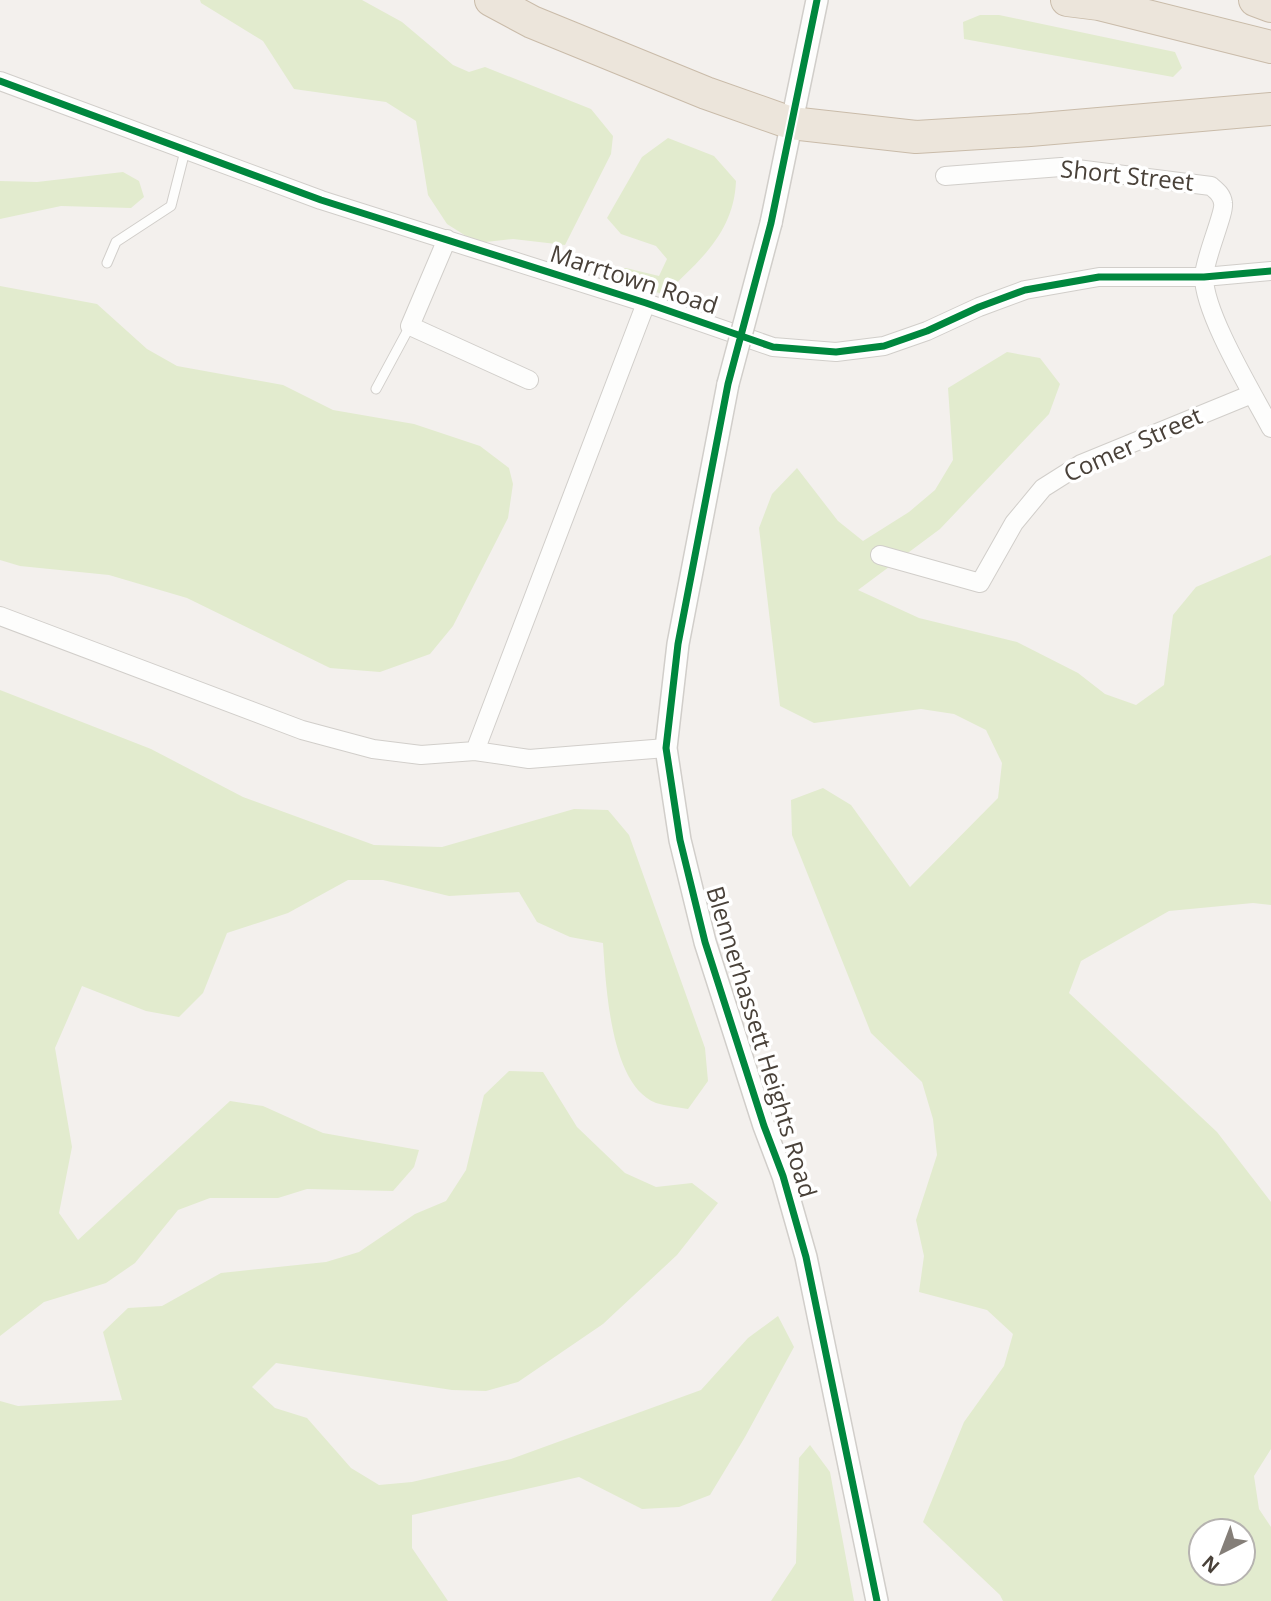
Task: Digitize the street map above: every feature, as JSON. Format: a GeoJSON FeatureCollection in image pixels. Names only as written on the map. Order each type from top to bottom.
{"type":"FeatureCollection","features":[{"type":"Feature","properties":{"kind":"highway"},"geometry":{"type":"LineString","coordinates":[[491,0],[532,22],[706,93],[790,123],[916,137],[1271,110]]}},
{"type":"Feature","properties":{"kind":"highway"},"geometry":{"type":"LineString","coordinates":[[1067,0],[1099,4],[1271,47]]}},
{"type":"Feature","properties":{"kind":"highway"},"geometry":{"type":"LineString","coordinates":[[1255,0],[1271,6]]}},
{"type":"Feature","properties":{"kind":"street","name":"Blennerhassett Heights Road"},"geometry":{"type":"LineString","coordinates":[[817,0],[771,223],[728,384],[678,644],[666,748],[680,840],[705,942],[764,1126],[783,1176],[806,1257],[877,1601]]}},
{"type":"Feature","properties":{"kind":"street","name":"Marrtown Road"},"geometry":{"type":"LineString","coordinates":[[0,81],[321,200],[646,303],[773,347],[836,352],[884,346],[1025,290],[1099,277],[1204,277],[1271,271]]}},
{"type":"Feature","properties":{"kind":"street","name":"Short Street"},"geometry":{"type":"LineString","coordinates":[[945,176],[1061,167],[1211,186],[1219,193],[1224,205],[1211,243],[1204,277]]}},
{"type":"Feature","properties":{"kind":"street"},"geometry":{"type":"LineString","coordinates":[[447,239],[410,326],[529,380]]}},
{"type":"Feature","properties":{"kind":"street"},"geometry":{"type":"LineString","coordinates":[[1204,277],[1212,313],[1271,428]]}},
{"type":"Feature","properties":{"kind":"street"},"geometry":{"type":"LineString","coordinates":[[475,751],[646,303]]}},
{"type":"Feature","properties":{"kind":"street","name":"Comer Street"},"geometry":{"type":"LineString","coordinates":[[880,555],[980,583],[1014,523],[1043,488],[1081,464],[1252,394]]}},
{"type":"Feature","properties":{"kind":"street"},"geometry":{"type":"LineString","coordinates":[[0,616],[302,730],[373,749],[421,755],[475,751],[529,759],[666,748]]}},
{"type":"Feature","properties":{"kind":"lane"},"geometry":{"type":"LineString","coordinates":[[107,262],[116,242],[171,206],[185,150]]}},
{"type":"Feature","properties":{"kind":"lane"},"geometry":{"type":"LineString","coordinates":[[376,389],[410,326]]}},
{"type":"Feature","properties":{"kind":"green space"},"geometry":{"type":"Polygon","coordinates":[[[200,0],[362,0],[402,22],[453,65],[469,72],[485,67],[591,109],[613,136],[611,154],[565,245],[513,239],[477,243],[447,224],[428,195],[416,121],[386,102],[294,89],[263,41],[200,0]]]}},
{"type":"Feature","properties":{"kind":"green space"},"geometry":{"type":"Polygon","coordinates":[[[980,15],[999,15],[1175,52],[1182,68],[1173,77],[964,39],[963,22],[980,15]]]}},
{"type":"Feature","properties":{"kind":"green space"},"geometry":{"type":"Polygon","coordinates":[[[668,138],[714,156],[736,181],[734,199],[722,231],[702,257],[665,294],[624,286],[610,273],[626,268],[659,276],[667,259],[656,246],[621,234],[607,218],[642,157],[668,138]]]}},
{"type":"Feature","properties":{"kind":"green space"},"geometry":{"type":"Polygon","coordinates":[[[123,172],[139,181],[144,197],[131,208],[61,206],[0,219],[0,181],[37,182],[123,172]]]}},
{"type":"Feature","properties":{"kind":"green space"},"geometry":{"type":"Polygon","coordinates":[[[0,286],[97,304],[147,349],[177,366],[283,385],[333,410],[414,424],[480,446],[509,468],[513,484],[508,518],[453,626],[430,654],[380,672],[330,668],[187,598],[109,575],[20,566],[0,560],[0,286]]]}},
{"type":"Feature","properties":{"kind":"green space"},"geometry":{"type":"Polygon","coordinates":[[[1007,352],[1040,358],[1060,384],[1049,414],[940,529],[858,590],[919,618],[1017,642],[1078,673],[1105,694],[1136,705],[1164,685],[1173,615],[1196,587],[1271,555],[1271,905],[1253,903],[1169,911],[1081,961],[1069,993],[1217,1132],[1271,1202],[1271,1449],[1254,1476],[1259,1509],[1271,1527],[1271,1601],[1003,1601],[1000,1595],[923,1522],[964,1422],[1004,1366],[1013,1334],[987,1310],[919,1292],[924,1256],[916,1220],[937,1155],[933,1119],[922,1082],[871,1033],[792,835],[791,800],[823,788],[851,805],[910,887],[998,798],[1002,763],[986,730],[954,714],[921,709],[814,723],[780,706],[759,528],[772,494],[797,468],[838,521],[863,541],[909,512],[935,490],[953,460],[948,388],[1007,352]]]}},
{"type":"Feature","properties":{"kind":"green space"},"geometry":{"type":"Polygon","coordinates":[[[0,690],[151,749],[243,797],[374,845],[442,847],[574,809],[608,810],[629,835],[705,1048],[708,1081],[688,1109],[656,1103],[641,1093],[629,1076],[613,1032],[603,943],[570,937],[537,922],[519,892],[449,896],[383,880],[348,880],[288,913],[227,933],[203,993],[179,1017],[146,1011],[82,986],[55,1048],[72,1147],[59,1213],[78,1240],[230,1101],[263,1106],[323,1133],[419,1150],[414,1167],[393,1191],[307,1189],[278,1198],[210,1198],[178,1210],[135,1263],[106,1283],[44,1302],[0,1336],[0,690]]]}},
{"type":"Feature","properties":{"kind":"green space"},"geometry":{"type":"Polygon","coordinates":[[[509,1071],[543,1072],[577,1127],[625,1173],[656,1187],[692,1183],[718,1203],[677,1255],[603,1324],[518,1382],[486,1391],[452,1390],[276,1363],[252,1387],[275,1408],[307,1418],[351,1468],[379,1485],[412,1482],[511,1459],[701,1390],[748,1338],[778,1316],[794,1347],[710,1495],[679,1507],[642,1509],[579,1477],[412,1515],[412,1548],[448,1601],[0,1601],[0,1401],[18,1406],[122,1400],[103,1332],[128,1308],[162,1306],[221,1273],[326,1262],[359,1252],[415,1214],[446,1201],[466,1170],[484,1095],[509,1071]]]}},
{"type":"Feature","properties":{"kind":"green space"},"geometry":{"type":"Polygon","coordinates":[[[810,1445],[830,1472],[854,1601],[771,1601],[796,1563],[799,1458],[810,1445]]]}},
{"type":"Feature","properties":{"kind":"cycle path"},"geometry":{"type":"LineString","coordinates":[[817,0],[771,223],[728,384],[678,644],[666,748],[680,840],[705,942],[764,1126],[783,1176],[806,1257],[877,1601]]}},
{"type":"Feature","properties":{"kind":"cycle path"},"geometry":{"type":"LineString","coordinates":[[0,81],[321,200],[646,303],[773,347],[836,352],[884,346],[1025,290],[1099,277],[1204,277],[1271,271]]}}]}
